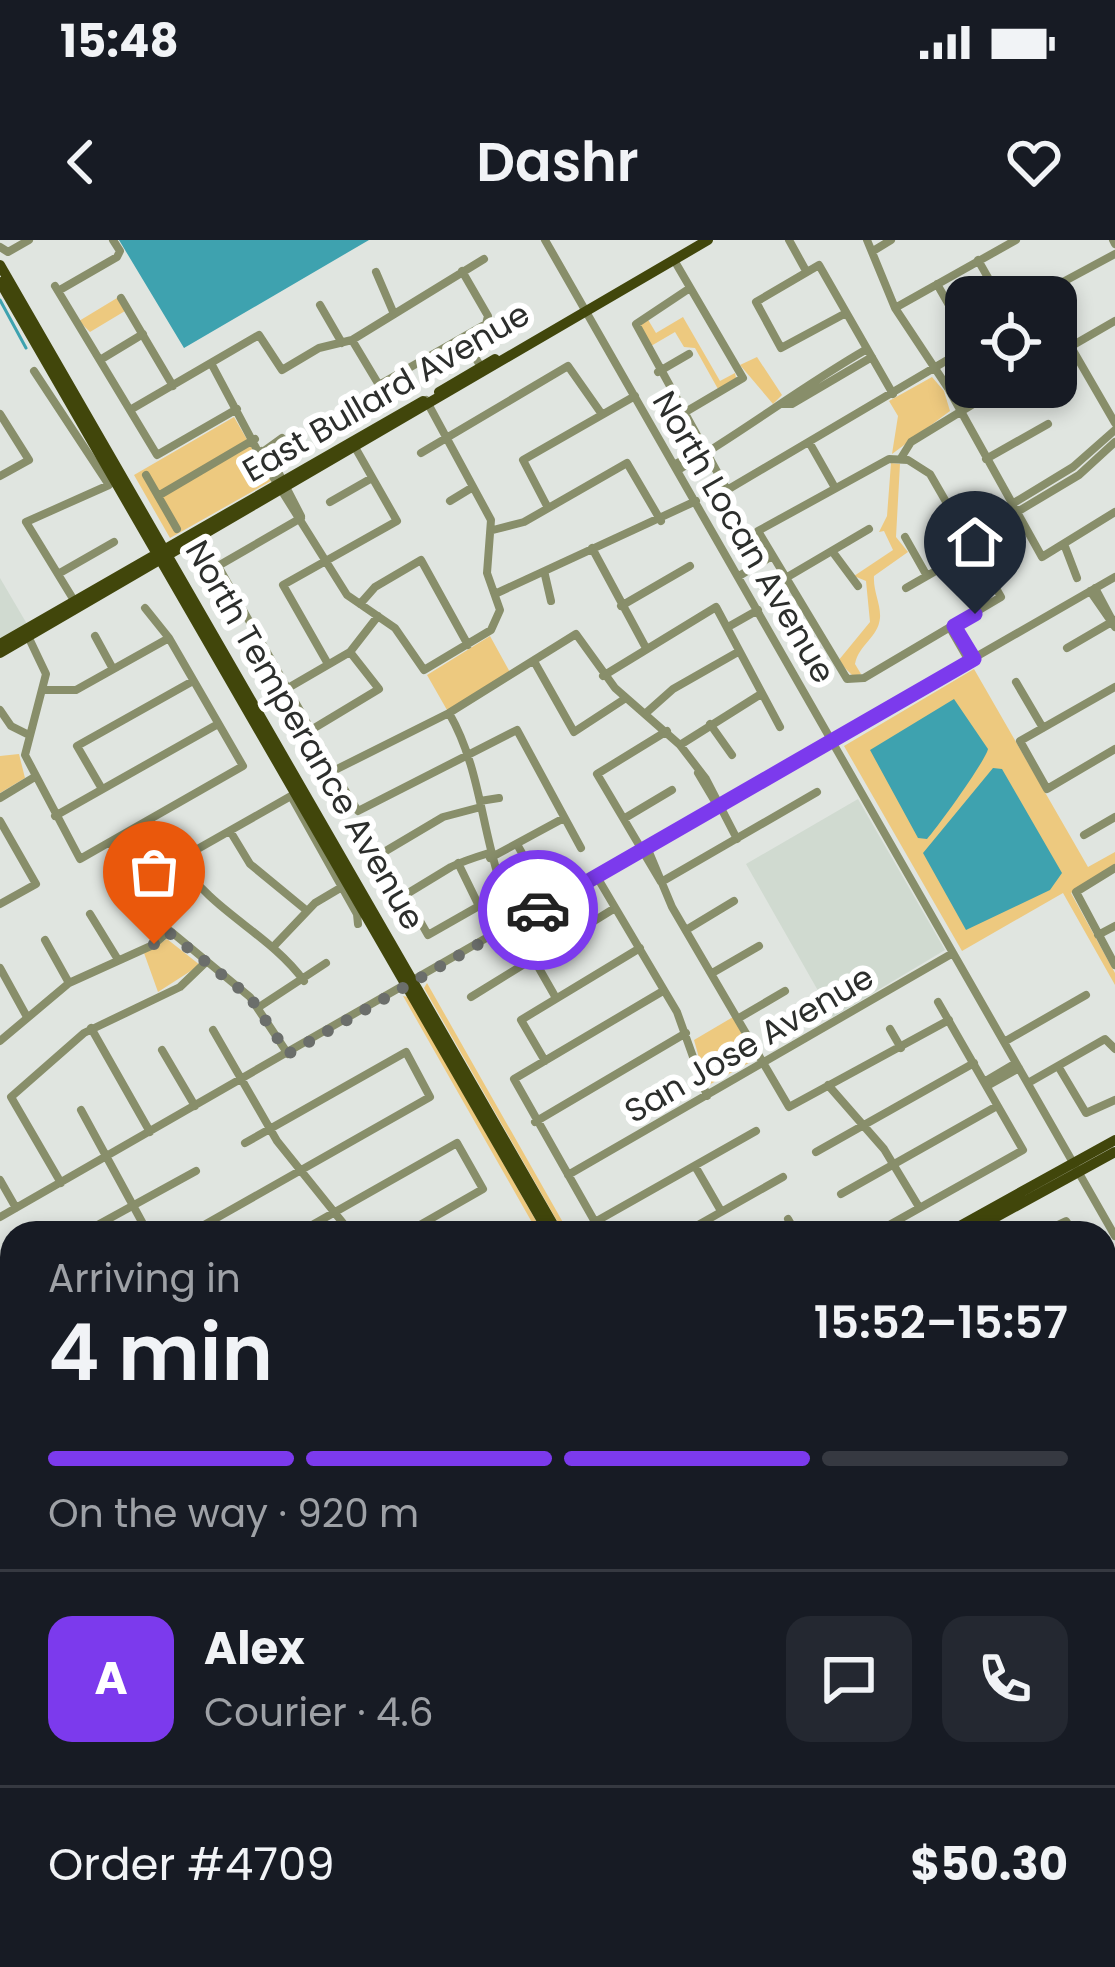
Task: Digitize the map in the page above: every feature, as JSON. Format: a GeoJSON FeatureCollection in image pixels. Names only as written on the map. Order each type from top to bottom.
{"type":"FeatureCollection","features":[{"type":"Feature","properties":{"kind":"main road","name":"East Bullard Avenue"},"geometry":{"type":"LineString","coordinates":[[167,555],[708,240]]}},
{"type":"Feature","properties":{"kind":"main road","name":"North Temperance Avenue"},"geometry":{"type":"LineString","coordinates":[[1,255],[542,1221]]}},
{"type":"Feature","properties":{"kind":"main road","name":"North Temperance Avenue"},"geometry":{"type":"LineString","coordinates":[[0,283],[167,555]]}},
{"type":"Feature","properties":{"kind":"main road","name":"East Bullard Avenue"},"geometry":{"type":"LineString","coordinates":[[283,487],[356,449],[481,368],[587,311]]}},
{"type":"Feature","properties":{"kind":"main road"},"geometry":{"type":"LineString","coordinates":[[0,649],[75,602],[167,555]]}},
{"type":"Feature","properties":{"kind":"main road"},"geometry":{"type":"LineString","coordinates":[[27,634],[56,622],[167,555]]}},
{"type":"Feature","properties":{"kind":"main road"},"geometry":{"type":"LineString","coordinates":[[56,622],[75,602]]}},
{"type":"Feature","properties":{"kind":"main road","name":"North Temperance Avenue"},"geometry":{"type":"LineString","coordinates":[[411,984],[551,1221]]}},
{"type":"Feature","properties":{"kind":"main road"},"geometry":{"type":"LineString","coordinates":[[987,1221],[1115,1140]]}},
{"type":"Feature","properties":{"kind":"main road"},"geometry":{"type":"LineString","coordinates":[[970,1221],[1115,1152]]}},
{"type":"Feature","properties":{"kind":"street"},"geometry":{"type":"LineString","coordinates":[[1,255],[29,240]]}},
{"type":"Feature","properties":{"kind":"street"},"geometry":{"type":"LineString","coordinates":[[113,240],[120,254],[56,288],[70,319],[157,455],[237,409]]}},
{"type":"Feature","properties":{"kind":"street","name":"North Locan Avenue"},"geometry":{"type":"LineString","coordinates":[[545,240],[1107,1221]]}},
{"type":"Feature","properties":{"kind":"street"},"geometry":{"type":"LineString","coordinates":[[789,240],[805,269]]}},
{"type":"Feature","properties":{"kind":"street"},"geometry":{"type":"LineString","coordinates":[[867,240],[895,308],[1042,556],[1115,512]]}},
{"type":"Feature","properties":{"kind":"street"},"geometry":{"type":"LineString","coordinates":[[873,250],[891,240]]}},
{"type":"Feature","properties":{"kind":"street"},"geometry":{"type":"LineString","coordinates":[[895,308],[1016,240]]}},
{"type":"Feature","properties":{"kind":"street"},"geometry":{"type":"LineString","coordinates":[[1074,276],[1115,254]]}},
{"type":"Feature","properties":{"kind":"street"},"geometry":{"type":"LineString","coordinates":[[130,410],[259,335],[282,370],[319,348],[347,341],[484,259]]}},
{"type":"Feature","properties":{"kind":"street"},"geometry":{"type":"LineString","coordinates":[[674,260],[743,378],[682,414]]}},
{"type":"Feature","properties":{"kind":"street"},"geometry":{"type":"LineString","coordinates":[[978,260],[987,276]]}},
{"type":"Feature","properties":{"kind":"street"},"geometry":{"type":"LineString","coordinates":[[846,313],[781,348],[756,302],[817,264],[870,353],[893,394]]}},
{"type":"Feature","properties":{"kind":"street"},"geometry":{"type":"LineString","coordinates":[[320,305],[379,385],[489,320],[462,271]]}},
{"type":"Feature","properties":{"kind":"street"},"geometry":{"type":"LineString","coordinates":[[376,272],[394,314]]}},
{"type":"Feature","properties":{"kind":"street"},"geometry":{"type":"LineString","coordinates":[[937,284],[945,298]]}},
{"type":"Feature","properties":{"kind":"street"},"geometry":{"type":"LineString","coordinates":[[691,288],[636,321],[658,372],[727,490],[945,361]]}},
{"type":"Feature","properties":{"kind":"street"},"geometry":{"type":"LineString","coordinates":[[122,298],[173,386]]}},
{"type":"Feature","properties":{"kind":"street"},"geometry":{"type":"LineString","coordinates":[[1077,343],[1115,321]]}},
{"type":"Feature","properties":{"kind":"street"},"geometry":{"type":"LineString","coordinates":[[100,360],[143,334]]}},
{"type":"Feature","properties":{"kind":"street"},"geometry":{"type":"LineString","coordinates":[[464,337],[481,368]]}},
{"type":"Feature","properties":{"kind":"street"},"geometry":{"type":"LineString","coordinates":[[676,467],[782,404],[792,404],[870,353]]}},
{"type":"Feature","properties":{"kind":"street"},"geometry":{"type":"LineString","coordinates":[[658,372],[689,355]]}},
{"type":"Feature","properties":{"kind":"street"},"geometry":{"type":"LineString","coordinates":[[1077,358],[1115,426],[1103,447]]}},
{"type":"Feature","properties":{"kind":"street"},"geometry":{"type":"LineString","coordinates":[[211,363],[347,596],[401,634],[424,670],[496,623],[497,593],[483,554],[493,530],[425,404]]}},
{"type":"Feature","properties":{"kind":"street"},"geometry":{"type":"LineString","coordinates":[[421,453],[572,366],[601,413]]}},
{"type":"Feature","properties":{"kind":"street"},"geometry":{"type":"LineString","coordinates":[[34,371],[109,484],[26,522],[75,602]]}},
{"type":"Feature","properties":{"kind":"street"},"geometry":{"type":"LineString","coordinates":[[548,508],[523,460],[635,396]]}},
{"type":"Feature","properties":{"kind":"street"},"geometry":{"type":"LineString","coordinates":[[901,458],[911,442],[966,408]]}},
{"type":"Feature","properties":{"kind":"street"},"geometry":{"type":"LineString","coordinates":[[0,476],[29,460],[1,413]]}},
{"type":"Feature","properties":{"kind":"street"},"geometry":{"type":"LineString","coordinates":[[986,459],[1048,424]]}},
{"type":"Feature","properties":{"kind":"street"},"geometry":{"type":"LineString","coordinates":[[158,496],[255,439]]}},
{"type":"Feature","properties":{"kind":"street"},"geometry":{"type":"LineString","coordinates":[[262,452],[282,439]]}},
{"type":"Feature","properties":{"kind":"street"},"geometry":{"type":"LineString","coordinates":[[809,442],[834,486]]}},
{"type":"Feature","properties":{"kind":"street"},"geometry":{"type":"LineString","coordinates":[[1014,508],[1115,442]]}},
{"type":"Feature","properties":{"kind":"street"},"geometry":{"type":"LineString","coordinates":[[1103,447],[1115,461]]}},
{"type":"Feature","properties":{"kind":"street"},"geometry":{"type":"LineString","coordinates":[[328,664],[283,585],[397,521],[356,449]]}},
{"type":"Feature","properties":{"kind":"street"},"geometry":{"type":"LineString","coordinates":[[901,458],[930,474],[1001,597],[864,678],[847,679],[758,531],[874,464],[901,458]]}},
{"type":"Feature","properties":{"kind":"street"},"geometry":{"type":"LineString","coordinates":[[493,530],[524,522],[627,464],[662,521]]}},
{"type":"Feature","properties":{"kind":"street"},"geometry":{"type":"LineString","coordinates":[[146,475],[177,529]]}},
{"type":"Feature","properties":{"kind":"street"},"geometry":{"type":"LineString","coordinates":[[330,502],[372,478]]}},
{"type":"Feature","properties":{"kind":"street"},"geometry":{"type":"LineString","coordinates":[[450,501],[473,487]]}},
{"type":"Feature","properties":{"kind":"street"},"geometry":{"type":"LineString","coordinates":[[497,593],[662,521],[696,501]]}},
{"type":"Feature","properties":{"kind":"street"},"geometry":{"type":"LineString","coordinates":[[302,518],[218,566],[311,730],[379,689],[350,652]]}},
{"type":"Feature","properties":{"kind":"street"},"geometry":{"type":"LineString","coordinates":[[784,579],[869,529]]}},
{"type":"Feature","properties":{"kind":"street"},"geometry":{"type":"LineString","coordinates":[[905,537],[927,576]]}},
{"type":"Feature","properties":{"kind":"street"},"geometry":{"type":"LineString","coordinates":[[58,574],[114,542]]}},
{"type":"Feature","properties":{"kind":"street"},"geometry":{"type":"LineString","coordinates":[[1064,544],[1077,578]]}},
{"type":"Feature","properties":{"kind":"street"},"geometry":{"type":"LineString","coordinates":[[592,548],[646,648]]}},
{"type":"Feature","properties":{"kind":"street"},"geometry":{"type":"LineString","coordinates":[[906,588],[974,549]]}},
{"type":"Feature","properties":{"kind":"street"},"geometry":{"type":"LineString","coordinates":[[832,551],[858,586]]}},
{"type":"Feature","properties":{"kind":"street"},"geometry":{"type":"LineString","coordinates":[[738,574],[771,554]]}},
{"type":"Feature","properties":{"kind":"street"},"geometry":{"type":"LineString","coordinates":[[360,604],[375,587],[421,560],[468,645]]}},
{"type":"Feature","properties":{"kind":"street"},"geometry":{"type":"LineString","coordinates":[[620,606],[689,566]]}},
{"type":"Feature","properties":{"kind":"street"},"geometry":{"type":"LineString","coordinates":[[545,574],[550,601]]}},
{"type":"Feature","properties":{"kind":"street"},"geometry":{"type":"LineString","coordinates":[[0,1217],[1115,577]]}},
{"type":"Feature","properties":{"kind":"street"},"geometry":{"type":"LineString","coordinates":[[1067,648],[1114,623],[1093,590]]}},
{"type":"Feature","properties":{"kind":"street"},"geometry":{"type":"LineString","coordinates":[[27,634],[44,665],[44,690],[27,734],[25,755],[80,859],[243,766],[169,638],[145,608]]}},
{"type":"Feature","properties":{"kind":"street"},"geometry":{"type":"LineString","coordinates":[[603,676],[716,608],[780,727]]}},
{"type":"Feature","properties":{"kind":"street"},"geometry":{"type":"LineString","coordinates":[[728,627],[758,610]]}},
{"type":"Feature","properties":{"kind":"street"},"geometry":{"type":"LineString","coordinates":[[288,688],[350,652],[378,616]]}},
{"type":"Feature","properties":{"kind":"street"},"geometry":{"type":"LineString","coordinates":[[952,627],[972,660]]}},
{"type":"Feature","properties":{"kind":"street"},"geometry":{"type":"LineString","coordinates":[[581,848],[517,730],[358,812],[333,771],[392,736],[449,713],[576,634],[603,676],[680,746],[737,839]]}},
{"type":"Feature","properties":{"kind":"street"},"geometry":{"type":"LineString","coordinates":[[94,635],[113,669]]}},
{"type":"Feature","properties":{"kind":"street"},"geometry":{"type":"LineString","coordinates":[[44,690],[70,692],[169,638]]}},
{"type":"Feature","properties":{"kind":"street"},"geometry":{"type":"LineString","coordinates":[[646,713],[674,689],[738,652]]}},
{"type":"Feature","properties":{"kind":"street"},"geometry":{"type":"LineString","coordinates":[[535,663],[574,732],[626,698]]}},
{"type":"Feature","properties":{"kind":"street"},"geometry":{"type":"LineString","coordinates":[[102,790],[77,746],[193,681]]}},
{"type":"Feature","properties":{"kind":"street"},"geometry":{"type":"LineString","coordinates":[[1016,682],[1043,728]]}},
{"type":"Feature","properties":{"kind":"street"},"geometry":{"type":"LineString","coordinates":[[1115,686],[1020,741],[1047,789],[1115,749]]}},
{"type":"Feature","properties":{"kind":"street"},"geometry":{"type":"LineString","coordinates":[[680,746],[761,694]]}},
{"type":"Feature","properties":{"kind":"street"},"geometry":{"type":"LineString","coordinates":[[0,710],[11,726],[27,734]]}},
{"type":"Feature","properties":{"kind":"street"},"geometry":{"type":"LineString","coordinates":[[449,713],[471,757],[489,855],[522,920]]}},
{"type":"Feature","properties":{"kind":"street"},"geometry":{"type":"LineString","coordinates":[[55,816],[218,724]]}},
{"type":"Feature","properties":{"kind":"street"},"geometry":{"type":"LineString","coordinates":[[710,724],[731,755]]}},
{"type":"Feature","properties":{"kind":"street"},"geometry":{"type":"LineString","coordinates":[[667,731],[597,774],[789,1106],[949,1020]]}},
{"type":"Feature","properties":{"kind":"street"},"geometry":{"type":"LineString","coordinates":[[0,799],[34,778]]}},
{"type":"Feature","properties":{"kind":"street"},"geometry":{"type":"LineString","coordinates":[[625,818],[672,790]]}},
{"type":"Feature","properties":{"kind":"street"},"geometry":{"type":"LineString","coordinates":[[661,882],[817,793]]}},
{"type":"Feature","properties":{"kind":"street"},"geometry":{"type":"LineString","coordinates":[[134,885],[291,796],[358,924]]}},
{"type":"Feature","properties":{"kind":"street"},"geometry":{"type":"LineString","coordinates":[[384,851],[443,817],[499,798]]}},
{"type":"Feature","properties":{"kind":"street"},"geometry":{"type":"LineString","coordinates":[[1084,835],[1115,817]]}},
{"type":"Feature","properties":{"kind":"street"},"geometry":{"type":"LineString","coordinates":[[458,863],[478,906],[428,934],[405,895],[458,863],[518,846],[564,818]]}},
{"type":"Feature","properties":{"kind":"street"},"geometry":{"type":"LineString","coordinates":[[0,820],[36,884],[0,904]]}},
{"type":"Feature","properties":{"kind":"street"},"geometry":{"type":"LineString","coordinates":[[230,831],[250,864],[306,910]]}},
{"type":"Feature","properties":{"kind":"street"},"geometry":{"type":"LineString","coordinates":[[110,842],[168,932],[259,1007],[288,1054]]}},
{"type":"Feature","properties":{"kind":"street"},"geometry":{"type":"LineString","coordinates":[[518,846],[532,871]]}},
{"type":"Feature","properties":{"kind":"street"},"geometry":{"type":"LineString","coordinates":[[179,860],[217,906],[274,946],[304,982]]}},
{"type":"Feature","properties":{"kind":"street"},"geometry":{"type":"LineString","coordinates":[[1115,868],[1076,892],[1115,965]]}},
{"type":"Feature","properties":{"kind":"street"},"geometry":{"type":"LineString","coordinates":[[597,877],[686,1033],[707,1096]]}},
{"type":"Feature","properties":{"kind":"street"},"geometry":{"type":"LineString","coordinates":[[274,946],[306,910],[342,887]]}},
{"type":"Feature","properties":{"kind":"street"},"geometry":{"type":"LineString","coordinates":[[686,929],[734,901]]}},
{"type":"Feature","properties":{"kind":"street"},"geometry":{"type":"LineString","coordinates":[[471,998],[615,908]]}},
{"type":"Feature","properties":{"kind":"street"},"geometry":{"type":"LineString","coordinates":[[90,914],[117,958]]}},
{"type":"Feature","properties":{"kind":"street"},"geometry":{"type":"LineString","coordinates":[[1098,935],[1115,926]]}},
{"type":"Feature","properties":{"kind":"street"},"geometry":{"type":"LineString","coordinates":[[0,1041],[69,983],[154,944],[168,932]]}},
{"type":"Feature","properties":{"kind":"street"},"geometry":{"type":"LineString","coordinates":[[44,940],[69,983]]}},
{"type":"Feature","properties":{"kind":"street"},"geometry":{"type":"LineString","coordinates":[[714,972],[759,946]]}},
{"type":"Feature","properties":{"kind":"street"},"geometry":{"type":"LineString","coordinates":[[545,1061],[520,1020],[640,948]]}},
{"type":"Feature","properties":{"kind":"street","name":"San Jose Avenue"},"geometry":{"type":"LineString","coordinates":[[568,1175],[953,953]]}},
{"type":"Feature","properties":{"kind":"street"},"geometry":{"type":"LineString","coordinates":[[532,956],[556,998]]}},
{"type":"Feature","properties":{"kind":"street"},"geometry":{"type":"LineString","coordinates":[[61,1184],[11,1097],[91,1028],[180,987],[207,961]]}},
{"type":"Feature","properties":{"kind":"street"},"geometry":{"type":"LineString","coordinates":[[259,1007],[326,964]]}},
{"type":"Feature","properties":{"kind":"street"},"geometry":{"type":"LineString","coordinates":[[0,968],[27,1016]]}},
{"type":"Feature","properties":{"kind":"street"},"geometry":{"type":"LineString","coordinates":[[594,1221],[514,1079],[663,991]]}},
{"type":"Feature","properties":{"kind":"street"},"geometry":{"type":"LineString","coordinates":[[739,1018],[785,991]]}},
{"type":"Feature","properties":{"kind":"street"},"geometry":{"type":"LineString","coordinates":[[1004,1042],[1086,994]]}},
{"type":"Feature","properties":{"kind":"street"},"geometry":{"type":"LineString","coordinates":[[896,1221],[1023,1150],[938,1002]]}},
{"type":"Feature","properties":{"kind":"street"},"geometry":{"type":"LineString","coordinates":[[91,1028],[150,1132]]}},
{"type":"Feature","properties":{"kind":"street"},"geometry":{"type":"LineString","coordinates":[[890,1029],[901,1048]]}},
{"type":"Feature","properties":{"kind":"street"},"geometry":{"type":"LineString","coordinates":[[213,1030],[270,1130],[342,1221]]}},
{"type":"Feature","properties":{"kind":"street"},"geometry":{"type":"LineString","coordinates":[[535,1122],[639,1069],[686,1033]]}},
{"type":"Feature","properties":{"kind":"street"},"geometry":{"type":"LineString","coordinates":[[1028,1083],[1108,1039],[1115,1049]]}},
{"type":"Feature","properties":{"kind":"street"},"geometry":{"type":"LineString","coordinates":[[162,1050],[195,1106]]}},
{"type":"Feature","properties":{"kind":"street"},"geometry":{"type":"LineString","coordinates":[[211,1221],[430,1097],[406,1052],[245,1143]]}},
{"type":"Feature","properties":{"kind":"street"},"geometry":{"type":"LineString","coordinates":[[816,1152],[974,1063]]}},
{"type":"Feature","properties":{"kind":"street"},"geometry":{"type":"LineString","coordinates":[[985,1084],[1017,1065]]}},
{"type":"Feature","properties":{"kind":"street"},"geometry":{"type":"LineString","coordinates":[[1058,1066],[1088,1113],[1115,1100]]}},
{"type":"Feature","properties":{"kind":"street"},"geometry":{"type":"LineString","coordinates":[[828,1084],[894,1164],[919,1208]]}},
{"type":"Feature","properties":{"kind":"street"},"geometry":{"type":"LineString","coordinates":[[842,1194],[997,1106]]}},
{"type":"Feature","properties":{"kind":"street"},"geometry":{"type":"LineString","coordinates":[[81,1111],[142,1221]]}},
{"type":"Feature","properties":{"kind":"street"},"geometry":{"type":"LineString","coordinates":[[597,1221],[756,1131]]}},
{"type":"Feature","properties":{"kind":"street"},"geometry":{"type":"LineString","coordinates":[[614,1136],[620,1146]]}},
{"type":"Feature","properties":{"kind":"street"},"geometry":{"type":"LineString","coordinates":[[319,1221],[457,1143],[483,1189],[427,1221]]}},
{"type":"Feature","properties":{"kind":"street"},"geometry":{"type":"LineString","coordinates":[[695,1166],[722,1211]]}},
{"type":"Feature","properties":{"kind":"street"},"geometry":{"type":"LineString","coordinates":[[103,1221],[196,1171]]}},
{"type":"Feature","properties":{"kind":"street"},"geometry":{"type":"LineString","coordinates":[[705,1221],[783,1177]]}},
{"type":"Feature","properties":{"kind":"street"},"geometry":{"type":"LineString","coordinates":[[0,1180],[16,1208]]}},
{"type":"Feature","properties":{"kind":"shaded area"},"geometry":{"type":"Polygon","coordinates":[[[117,298],[125,311],[90,332],[79,321],[117,298]]]}},
{"type":"Feature","properties":{"kind":"shaded area"},"geometry":{"type":"Polygon","coordinates":[[[683,317],[720,381],[735,373],[736,378],[718,389],[695,348],[684,347],[675,332],[651,346],[640,324],[647,318],[656,333],[683,317]]]}},
{"type":"Feature","properties":{"kind":"shaded area"},"geometry":{"type":"Polygon","coordinates":[[[757,357],[782,395],[773,404],[740,365],[757,357]]]}},
{"type":"Feature","properties":{"kind":"shaded area"},"geometry":{"type":"Polygon","coordinates":[[[932,377],[944,391],[945,408],[950,411],[892,454],[898,416],[889,401],[932,377]]]}},
{"type":"Feature","properties":{"kind":"shaded area"},"geometry":{"type":"Polygon","coordinates":[[[234,417],[271,481],[170,538],[134,475],[234,417]]]}},
{"type":"Feature","properties":{"kind":"shaded area"},"geometry":{"type":"Polygon","coordinates":[[[891,463],[900,464],[896,537],[908,552],[874,576],[880,618],[857,657],[861,674],[853,676],[838,661],[870,622],[866,581],[854,576],[893,550],[884,531],[879,532],[887,516],[891,463]]]}},
{"type":"Feature","properties":{"kind":"shaded area"},"geometry":{"type":"Polygon","coordinates":[[[0,578],[27,624],[0,639],[0,578]]]}},
{"type":"Feature","properties":{"kind":"shaded area"},"geometry":{"type":"Polygon","coordinates":[[[490,636],[511,674],[447,710],[427,675],[490,636]]]}},
{"type":"Feature","properties":{"kind":"shaded area"},"geometry":{"type":"Polygon","coordinates":[[[974,669],[1088,867],[1115,852],[1115,864],[1071,893],[1115,973],[1115,985],[1063,893],[962,951],[844,746],[974,669]]]}},
{"type":"Feature","properties":{"kind":"shaded area"},"geometry":{"type":"Polygon","coordinates":[[[19,754],[25,778],[0,793],[0,756],[19,754]]]}},
{"type":"Feature","properties":{"kind":"shaded area"},"geometry":{"type":"Polygon","coordinates":[[[858,799],[945,950],[833,1017],[746,864],[858,799]]]}},
{"type":"Feature","properties":{"kind":"shaded area"},"geometry":{"type":"Polygon","coordinates":[[[167,939],[200,965],[158,992],[144,953],[167,939]]]}},
{"type":"Feature","properties":{"kind":"shaded area"},"geometry":{"type":"Polygon","coordinates":[[[427,983],[562,1221],[557,1221],[424,988],[427,983]]]}},
{"type":"Feature","properties":{"kind":"shaded area"},"geometry":{"type":"Polygon","coordinates":[[[403,996],[408,997],[536,1221],[531,1221],[403,996]]]}},
{"type":"Feature","properties":{"kind":"shaded area"},"geometry":{"type":"Polygon","coordinates":[[[733,1017],[756,1059],[707,1086],[694,1040],[733,1017]]]}},
{"type":"Feature","properties":{"kind":"water"},"geometry":{"type":"Polygon","coordinates":[[[119,240],[369,240],[184,348],[119,240]]]}},
{"type":"Feature","properties":{"kind":"water"},"geometry":{"type":"Polygon","coordinates":[[[954,699],[988,749],[933,832],[927,839],[918,838],[870,750],[954,699]]]}},
{"type":"Feature","properties":{"kind":"water"},"geometry":{"type":"Polygon","coordinates":[[[993,768],[1002,769],[1062,873],[1050,890],[966,930],[923,853],[993,768]]]}},
{"type":"Feature","properties":{"kind":"waterway"},"geometry":{"type":"LineString","coordinates":[[0,300],[26,348]]}},
{"type":"Feature","properties":{"kind":"way so far"},"geometry":{"type":"LineString","coordinates":[[154,944],[168,932],[231,979],[259,1007],[288,1054],[538,910]]}},
{"type":"Feature","properties":{"kind":"route"},"geometry":{"type":"LineString","coordinates":[[538,910],[974,659],[954,626],[975,614]]}}]}
